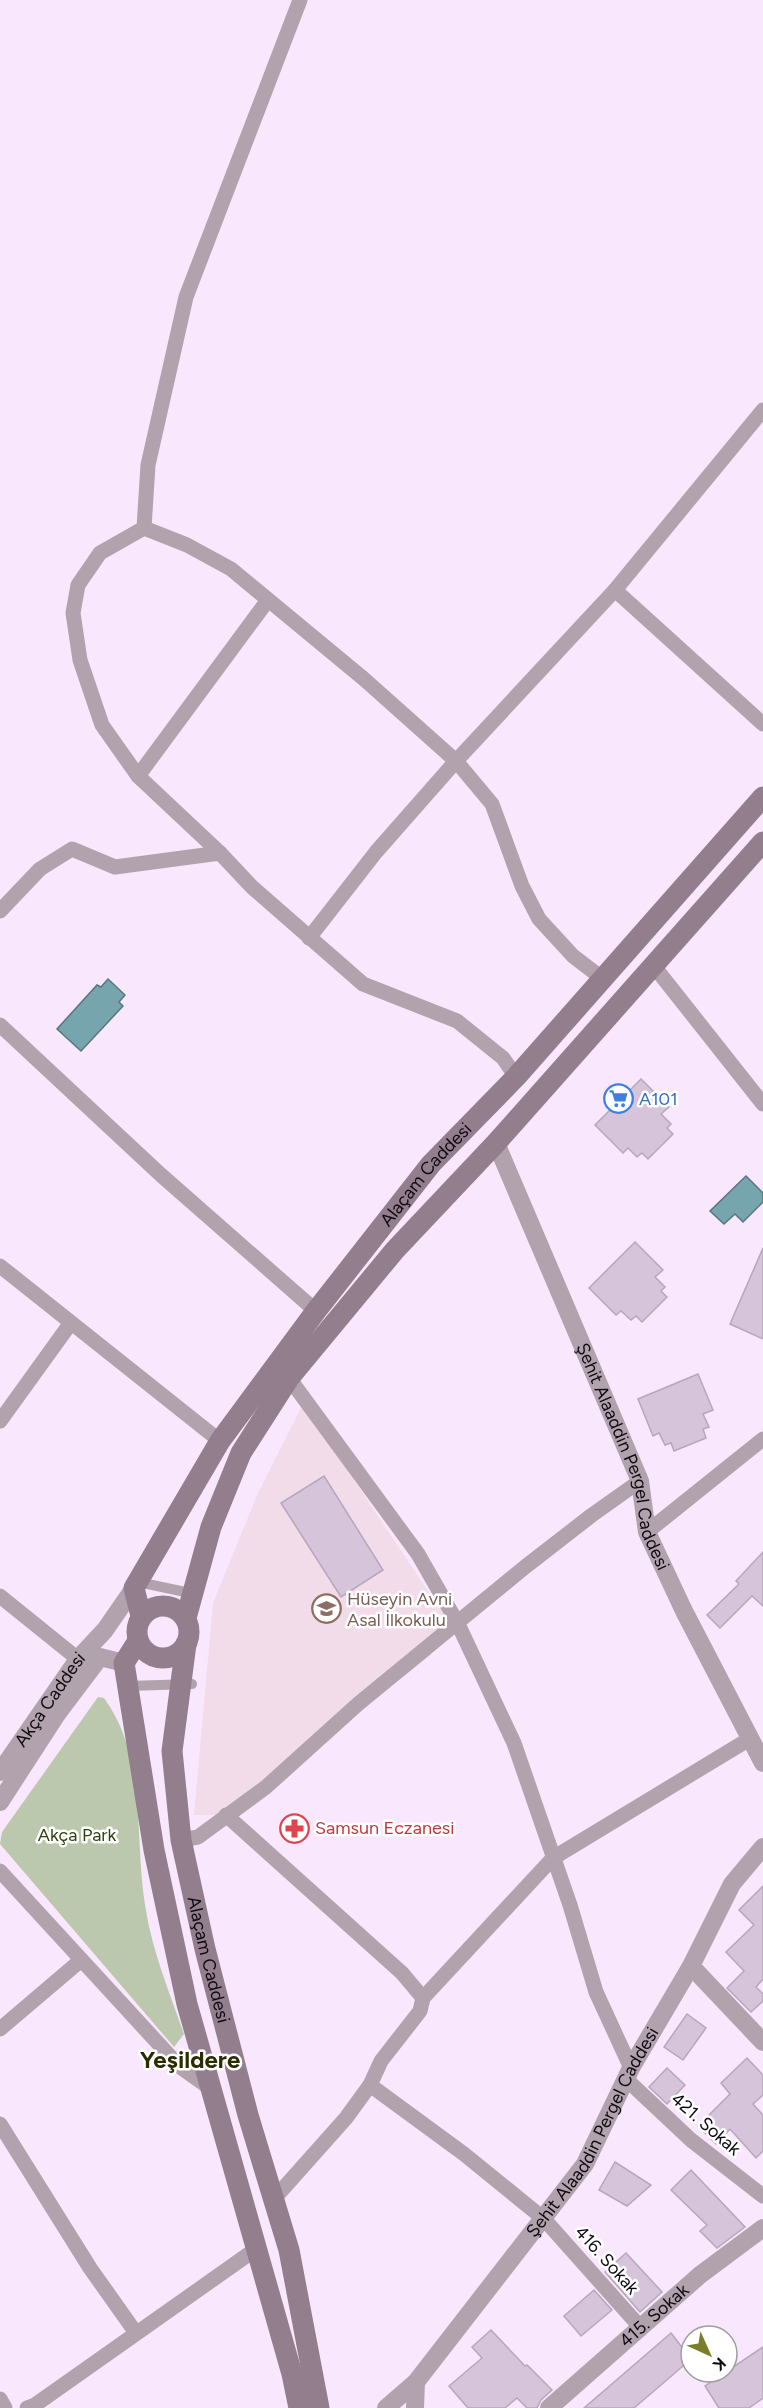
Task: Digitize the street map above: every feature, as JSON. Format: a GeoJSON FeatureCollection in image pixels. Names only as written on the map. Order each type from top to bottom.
{"type":"FeatureCollection","features":[{"type":"Feature","properties":{"kind":"main road","name":"Alaçam Caddesi"},"geometry":{"type":"LineString","coordinates":[[136,1585],[220,1441],[316,1311],[430,1164],[516,1077],[763,797]]}},
{"type":"Feature","properties":{"kind":"main road","name":"Alaçam Caddesi"},"geometry":{"type":"LineString","coordinates":[[186,1618],[197,1594],[211,1527],[241,1453],[289,1378],[395,1250],[496,1143],[763,842]]}},
{"type":"Feature","properties":{"kind":"main road"},"geometry":{"type":"LineString","coordinates":[[136,1585],[141,1616]]}},
{"type":"Feature","properties":{"kind":"main road"},"geometry":{"type":"LineString","coordinates":[[124,1663],[138,1641],[137,1624],[141,1616],[155,1606],[164,1605],[180,1612],[186,1618],[189,1635],[186,1644],[174,1655],[157,1658],[149,1654],[138,1641]]}},
{"type":"Feature","properties":{"kind":"main road","name":"Alaçam Caddesi"},"geometry":{"type":"LineString","coordinates":[[186,1644],[186,1684],[172,1751],[181,1840],[205,1949],[273,2200],[289,2250],[319,2408]]}},
{"type":"Feature","properties":{"kind":"main road","name":"Alaçam Caddesi"},"geometry":{"type":"LineString","coordinates":[[124,1663],[154,1850],[187,2004],[292,2374],[298,2408]]}},
{"type":"Feature","properties":{"kind":"street"},"geometry":{"type":"LineString","coordinates":[[144,528],[148,465],[186,297],[300,0]]}},
{"type":"Feature","properties":{"kind":"street"},"geometry":{"type":"LineString","coordinates":[[309,938],[376,852],[456,761],[615,590],[763,410]]}},
{"type":"Feature","properties":{"kind":"street"},"geometry":{"type":"LineString","coordinates":[[144,528],[187,545],[231,569],[373,686],[456,761],[492,804],[522,886],[538,919],[573,956],[603,979]]}},
{"type":"Feature","properties":{"kind":"street"},"geometry":{"type":"LineString","coordinates":[[144,528],[100,553],[90,564],[78,585],[74,613],[80,660],[102,724],[138,776],[220,853],[252,887],[309,938],[363,984],[457,1021],[502,1058],[516,1077]]}},
{"type":"Feature","properties":{"kind":"street"},"geometry":{"type":"LineString","coordinates":[[615,590],[763,724]]}},
{"type":"Feature","properties":{"kind":"street"},"geometry":{"type":"LineString","coordinates":[[138,776],[268,600]]}},
{"type":"Feature","properties":{"kind":"street"},"geometry":{"type":"LineString","coordinates":[[0,911],[40,869],[72,849],[115,867],[220,853]]}},
{"type":"Feature","properties":{"kind":"street"},"geometry":{"type":"LineString","coordinates":[[653,965],[763,1104]]}},
{"type":"Feature","properties":{"kind":"street"},"geometry":{"type":"LineString","coordinates":[[0,1025],[161,1175],[316,1311]]}},
{"type":"Feature","properties":{"kind":"street","name":"Şehit Alaaddin Pergel Caddesi"},"geometry":{"type":"LineString","coordinates":[[496,1143],[640,1481],[647,1532],[684,1611],[763,1763]]}},
{"type":"Feature","properties":{"kind":"street"},"geometry":{"type":"LineString","coordinates":[[0,1266],[70,1324],[220,1441]]}},
{"type":"Feature","properties":{"kind":"street"},"geometry":{"type":"LineString","coordinates":[[0,1421],[70,1324]]}},
{"type":"Feature","properties":{"kind":"street"},"geometry":{"type":"LineString","coordinates":[[289,1378],[418,1554],[458,1624],[514,1743],[596,1992],[628,2074]]}},
{"type":"Feature","properties":{"kind":"street"},"geometry":{"type":"LineString","coordinates":[[647,1532],[763,1438]]}},
{"type":"Feature","properties":{"kind":"street"},"geometry":{"type":"LineString","coordinates":[[181,1840],[198,1838],[266,1786],[358,1704],[541,1554],[640,1481]]}},
{"type":"Feature","properties":{"kind":"street"},"geometry":{"type":"LineString","coordinates":[[136,1585],[197,1594]]}},
{"type":"Feature","properties":{"kind":"street","name":"Akça Caddesi"},"geometry":{"type":"LineString","coordinates":[[0,1802],[4,1770],[69,1689],[78,1659],[105,1630],[136,1585]]}},
{"type":"Feature","properties":{"kind":"street"},"geometry":{"type":"LineString","coordinates":[[0,1596],[78,1659]]}},
{"type":"Feature","properties":{"kind":"street"},"geometry":{"type":"LineString","coordinates":[[69,1689],[100,1657],[124,1663]]}},
{"type":"Feature","properties":{"kind":"street"},"geometry":{"type":"LineString","coordinates":[[128,1686],[186,1684]]}},
{"type":"Feature","properties":{"kind":"street"},"geometry":{"type":"LineString","coordinates":[[273,2200],[346,2118],[370,2085],[381,2061],[420,2012],[423,1998],[553,1858],[751,1738]]}},
{"type":"Feature","properties":{"kind":"street"},"geometry":{"type":"LineString","coordinates":[[226,1815],[402,1973],[423,1998]]}},
{"type":"Feature","properties":{"kind":"street","name":"Şehit Alaaddin Pergel Caddesi"},"geometry":{"type":"LineString","coordinates":[[386,2408],[416,2382],[585,2163],[628,2074],[691,1966],[732,1884],[763,1847]]}},
{"type":"Feature","properties":{"kind":"street"},"geometry":{"type":"LineString","coordinates":[[0,1871],[80,1961],[179,2066],[213,2090]]}},
{"type":"Feature","properties":{"kind":"street"},"geometry":{"type":"LineString","coordinates":[[0,2029],[80,1961]]}},
{"type":"Feature","properties":{"kind":"street"},"geometry":{"type":"LineString","coordinates":[[691,1966],[763,2042]]}},
{"type":"Feature","properties":{"kind":"street","name":"421. Sokak"},"geometry":{"type":"LineString","coordinates":[[628,2074],[691,2140],[763,2196]]}},
{"type":"Feature","properties":{"kind":"street","name":"416. Sokak"},"geometry":{"type":"LineString","coordinates":[[370,2085],[464,2154],[544,2219],[641,2328]]}},
{"type":"Feature","properties":{"kind":"street"},"geometry":{"type":"LineString","coordinates":[[0,2124],[90,2268],[136,2334]]}},
{"type":"Feature","properties":{"kind":"street","name":"415. Sokak"},"geometry":{"type":"LineString","coordinates":[[549,2408],[700,2275],[763,2228]]}},
{"type":"Feature","properties":{"kind":"street"},"geometry":{"type":"LineString","coordinates":[[27,2408],[35,2405],[256,2249]]}},
{"type":"Feature","properties":{"kind":"street"},"geometry":{"type":"LineString","coordinates":[[415,2408],[416,2382]]}},
{"type":"Feature","properties":{"kind":"street"},"geometry":{"type":"LineString","coordinates":[[0,2399],[5,2408]]}},
{"type":"Feature","properties":{"kind":"shaded area"},"geometry":{"type":"Polygon","coordinates":[[[108,979],[125,995],[119,1002],[123,1006],[81,1051],[57,1029],[97,985],[101,987],[108,979]]]}},
{"type":"Feature","properties":{"kind":"shaded area"},"geometry":{"type":"Polygon","coordinates":[[[746,1176],[763,1193],[763,1202],[743,1222],[735,1214],[724,1224],[710,1211],[746,1176]]]}},
{"type":"Feature","properties":{"kind":"shaded area","name":"Hüseyin Avni Asal İlkokulu"},"geometry":{"type":"Polygon","coordinates":[[[303,1404],[444,1615],[431,1655],[226,1815],[194,1815],[213,1603],[258,1493],[303,1404]]]}},
{"type":"Feature","properties":{"kind":"green space","name":"Akça Park"},"geometry":{"type":"Polygon","coordinates":[[[98,1697],[104,1698],[118,1722],[128,1747],[134,1774],[142,1884],[149,1927],[157,1958],[184,2034],[174,2047],[0,1844],[2,1832],[98,1697]]]}},
{"type":"Feature","properties":{"kind":"building"},"geometry":{"type":"Polygon","coordinates":[[[641,1079],[669,1107],[661,1114],[671,1124],[667,1128],[673,1134],[648,1159],[642,1153],[637,1157],[628,1148],[623,1153],[595,1125],[641,1079]]]}},
{"type":"Feature","properties":{"kind":"building"},"geometry":{"type":"Polygon","coordinates":[[[635,1242],[663,1270],[655,1277],[665,1287],[661,1291],[667,1297],[642,1322],[636,1316],[631,1320],[621,1311],[616,1315],[589,1288],[635,1242]]]}},
{"type":"Feature","properties":{"kind":"building"},"geometry":{"type":"Polygon","coordinates":[[[763,1248],[763,1339],[730,1324],[763,1248]]]}},
{"type":"Feature","properties":{"kind":"building"},"geometry":{"type":"Polygon","coordinates":[[[698,1374],[713,1410],[703,1414],[709,1427],[703,1429],[706,1438],[674,1451],[671,1443],[665,1445],[659,1433],[653,1436],[638,1399],[698,1374]]]}},
{"type":"Feature","properties":{"kind":"building"},"geometry":{"type":"Polygon","coordinates":[[[324,1476],[383,1570],[341,1597],[281,1503],[324,1476]]]}},
{"type":"Feature","properties":{"kind":"building"},"geometry":{"type":"Polygon","coordinates":[[[763,1552],[763,1606],[752,1596],[720,1628],[707,1615],[739,1584],[736,1581],[763,1552]]]}},
{"type":"Feature","properties":{"kind":"building"},"geometry":{"type":"Polygon","coordinates":[[[763,1886],[763,1979],[756,1987],[763,1994],[763,2001],[751,2012],[727,1988],[744,1971],[726,1952],[754,1925],[739,1910],[763,1886]]]}},
{"type":"Feature","properties":{"kind":"building"},"geometry":{"type":"Polygon","coordinates":[[[687,2014],[706,2028],[683,2060],[664,2047],[687,2014]]]}},
{"type":"Feature","properties":{"kind":"building"},"geometry":{"type":"Polygon","coordinates":[[[747,2058],[763,2075],[763,2095],[753,2104],[763,2115],[763,2151],[756,2158],[730,2129],[716,2144],[698,2126],[730,2094],[721,2083],[747,2058]]]}},
{"type":"Feature","properties":{"kind":"building"},"geometry":{"type":"Polygon","coordinates":[[[667,2068],[685,2085],[667,2104],[649,2087],[667,2068]]]}},
{"type":"Feature","properties":{"kind":"building"},"geometry":{"type":"Polygon","coordinates":[[[615,2162],[651,2185],[627,2206],[599,2190],[615,2162]]]}},
{"type":"Feature","properties":{"kind":"building"},"geometry":{"type":"Polygon","coordinates":[[[691,2170],[745,2227],[717,2248],[700,2231],[707,2225],[671,2190],[691,2170]]]}},
{"type":"Feature","properties":{"kind":"building"},"geometry":{"type":"Polygon","coordinates":[[[626,2253],[662,2292],[640,2312],[605,2272],[626,2253]]]}},
{"type":"Feature","properties":{"kind":"building"},"geometry":{"type":"Polygon","coordinates":[[[594,2290],[612,2310],[581,2336],[564,2316],[594,2290]]]}},
{"type":"Feature","properties":{"kind":"building"},"geometry":{"type":"Polygon","coordinates":[[[491,2330],[525,2366],[527,2365],[552,2390],[541,2400],[537,2408],[527,2408],[517,2398],[505,2408],[468,2408],[449,2386],[482,2358],[472,2347],[491,2330]]]}},
{"type":"Feature","properties":{"kind":"building"},"geometry":{"type":"Polygon","coordinates":[[[671,2333],[679,2343],[679,2369],[634,2408],[584,2408],[671,2333]]]}},
{"type":"Feature","properties":{"kind":"building"},"geometry":{"type":"Polygon","coordinates":[[[763,2347],[763,2398],[749,2408],[719,2408],[705,2386],[708,2384],[739,2384],[739,2363],[763,2347]]]}},
{"type":"Feature","properties":{"kind":"place","name":"A101"},"geometry":{"type":"Point","coordinates":[618,1099]}},
{"type":"Feature","properties":{"kind":"place","name":"Hüseyin Avni Asal İlkokulu"},"geometry":{"type":"Point","coordinates":[326,1609]}},
{"type":"Feature","properties":{"kind":"place","name":"Samsun Eczanesi"},"geometry":{"type":"Point","coordinates":[294,1828]}},
{"type":"Feature","properties":{"kind":"district","name":"Yeşildere"},"geometry":{"type":"Point","coordinates":[190,2060]}}]}
